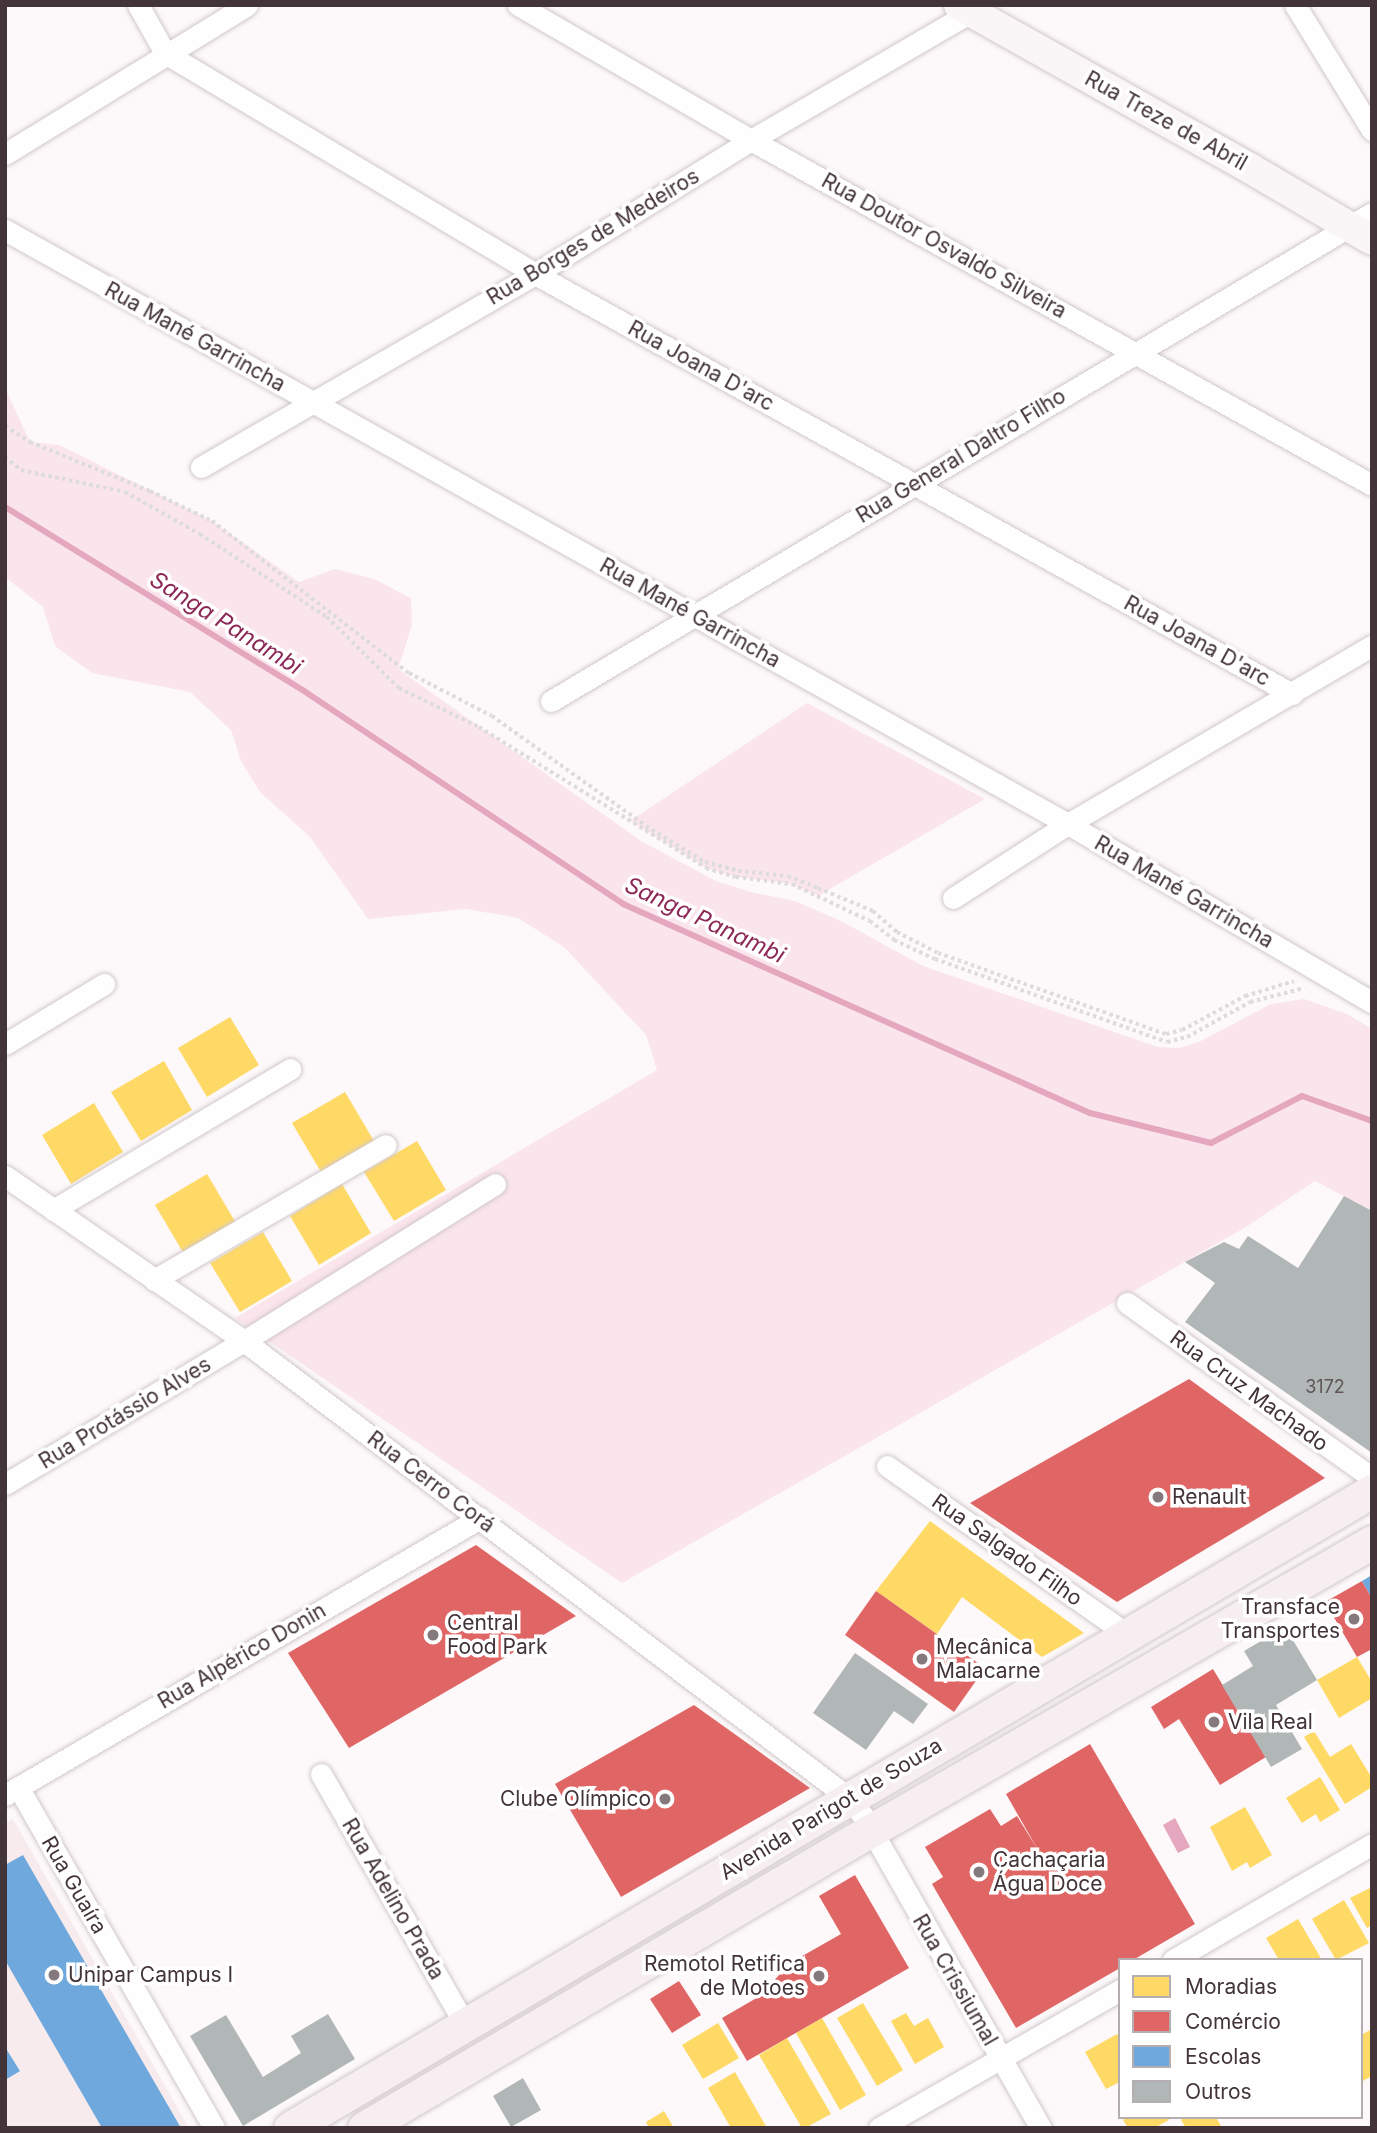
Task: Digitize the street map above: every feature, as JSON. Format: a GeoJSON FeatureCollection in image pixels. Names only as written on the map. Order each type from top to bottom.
{"type":"FeatureCollection","features":[{"type":"Feature","properties":{"kind":"main road","name":"Avenida Parigot de Souza"},"geometry":{"type":"LineString","coordinates":[[290,2128],[1372,1491]]}},
{"type":"Feature","properties":{"kind":"main road"},"geometry":{"type":"LineString","coordinates":[[1277,1597],[1256,1584],[1260,1573],[1339,1511]]}},
{"type":"Feature","properties":{"kind":"main road","name":"Avenida Parigot de Souza"},"geometry":{"type":"LineString","coordinates":[[364,2128],[1372,1542]]}},
{"type":"Feature","properties":{"kind":"main road"},"geometry":{"type":"LineString","coordinates":[[872,1831],[868,1815],[880,1796],[936,1758],[982,1720]]}},
{"type":"Feature","properties":{"kind":"street","name":"Rua Joana D'arc"},"geometry":{"type":"LineString","coordinates":[[138,5],[165,53],[535,274],[1292,694]]}},
{"type":"Feature","properties":{"kind":"street"},"geometry":{"type":"LineString","coordinates":[[5,154],[165,53],[247,5]]}},
{"type":"Feature","properties":{"kind":"street","name":"Rua Doutor Osvaldo Silveira"},"geometry":{"type":"LineString","coordinates":[[518,5],[751,140],[1372,485]]}},
{"type":"Feature","properties":{"kind":"street"},"geometry":{"type":"LineString","coordinates":[[1294,5],[1372,130]]}},
{"type":"Feature","properties":{"kind":"street","name":"Rua Borges de Medeiros"},"geometry":{"type":"LineString","coordinates":[[201,467],[535,274],[971,8]]}},
{"type":"Feature","properties":{"kind":"street","name":"Rua Treze de Abril"},"geometry":{"type":"LineString","coordinates":[[971,8],[1251,169],[1364,227]]}},
{"type":"Feature","properties":{"kind":"street","name":"Rua General Daltro Filho"},"geometry":{"type":"LineString","coordinates":[[551,701],[692,614],[1136,352],[1364,227]]}},
{"type":"Feature","properties":{"kind":"street","name":"Rua Mané Garrincha"},"geometry":{"type":"LineString","coordinates":[[5,230],[1068,824],[1372,1002]]}},
{"type":"Feature","properties":{"kind":"street"},"geometry":{"type":"LineString","coordinates":[[953,898],[1068,824],[1372,646]]}},
{"type":"Feature","properties":{"kind":"street"},"geometry":{"type":"LineString","coordinates":[[5,1044],[104,984]]}},
{"type":"Feature","properties":{"kind":"street"},"geometry":{"type":"LineString","coordinates":[[53,1210],[290,1069]]}},
{"type":"Feature","properties":{"kind":"street"},"geometry":{"type":"LineString","coordinates":[[154,1280],[386,1144]]}},
{"type":"Feature","properties":{"kind":"street","name":"Rua Cerro Corá"},"geometry":{"type":"LineString","coordinates":[[5,1176],[244,1341],[480,1518],[849,1798],[872,1831]]}},
{"type":"Feature","properties":{"kind":"street","name":"Rua Protássio Alves"},"geometry":{"type":"LineString","coordinates":[[5,1484],[244,1341],[495,1185]]}},
{"type":"Feature","properties":{"kind":"street","name":"Rua Cruz Machado"},"geometry":{"type":"LineString","coordinates":[[1127,1303],[1372,1478]]}},
{"type":"Feature","properties":{"kind":"street","name":"Rua Salgado Filho"},"geometry":{"type":"LineString","coordinates":[[887,1466],[1128,1634]]}},
{"type":"Feature","properties":{"kind":"street","name":"Rua Alpérico Donin"},"geometry":{"type":"LineString","coordinates":[[12,1791],[480,1518]]}},
{"type":"Feature","properties":{"kind":"street","name":"Rua Adelino Prada"},"geometry":{"type":"LineString","coordinates":[[321,1774],[465,2024]]}},
{"type":"Feature","properties":{"kind":"street","name":"Rua Guaíra"},"geometry":{"type":"LineString","coordinates":[[12,1791],[214,2128]]}},
{"type":"Feature","properties":{"kind":"street","name":"Rua Crissiumal"},"geometry":{"type":"LineString","coordinates":[[872,1831],[1041,2128]]}},
{"type":"Feature","properties":{"kind":"street"},"geometry":{"type":"LineString","coordinates":[[1175,1958],[1372,1844]]}},
{"type":"Feature","properties":{"kind":"street"},"geometry":{"type":"LineString","coordinates":[[879,2128],[1118,1991]]}},
{"type":"Feature","properties":{"kind":"path"},"geometry":{"type":"LineString","coordinates":[[5,426],[30,442],[150,491],[212,521],[409,673],[492,716],[646,826],[705,862],[738,871],[788,876],[873,911],[897,932],[938,953],[1166,1034],[1182,1030],[1258,991],[1299,980]]}},
{"type":"Feature","properties":{"kind":"path"},"geometry":{"type":"LineString","coordinates":[[5,457],[21,470],[125,492],[200,534],[327,617],[399,688],[479,727],[706,868],[736,877],[792,884],[870,921],[894,940],[935,959],[1167,1042],[1187,1037],[1250,1002],[1299,986],[1310,989]]}},
{"type":"Feature","properties":{"kind":"shaded area"},"geometry":{"type":"Polygon","coordinates":[[[5,388],[30,442],[59,445],[212,521],[299,582],[335,569],[374,579],[411,598],[412,625],[398,669],[641,841],[716,881],[795,901],[841,921],[923,966],[1158,1047],[1179,1048],[1199,1042],[1271,1004],[1304,999],[1347,1014],[1372,1029],[1372,1211],[1315,1181],[1246,1227],[622,1583],[235,1318],[657,1070],[646,1035],[564,947],[518,918],[466,909],[368,919],[310,837],[260,792],[241,761],[231,730],[190,692],[92,673],[55,646],[43,607],[5,577],[5,388]]]}},
{"type":"Feature","properties":{"kind":"shaded area"},"geometry":{"type":"Polygon","coordinates":[[[807,703],[985,799],[818,896],[792,884],[736,877],[706,868],[630,821],[807,703]]]}},
{"type":"Feature","properties":{"kind":"shaded area"},"geometry":{"type":"Polygon","coordinates":[[[1175,1818],[1190,1847],[1178,1853],[1163,1825],[1175,1818]]]}},
{"type":"Feature","properties":{"kind":"shaded area","name":"Unipar Campus I"},"geometry":{"type":"Polygon","coordinates":[[[13,1819],[189,2128],[5,2128],[5,1823],[13,1819]]]}},
{"type":"Feature","properties":{"kind":"building: Moradias"},"geometry":{"type":"Polygon","coordinates":[[[230,1017],[259,1065],[207,1097],[178,1048],[230,1017]]]}},
{"type":"Feature","properties":{"kind":"building: Moradias"},"geometry":{"type":"Polygon","coordinates":[[[164,1061],[192,1110],[141,1141],[111,1092],[164,1061]]]}},
{"type":"Feature","properties":{"kind":"building: Moradias"},"geometry":{"type":"Polygon","coordinates":[[[345,1092],[374,1141],[321,1172],[292,1123],[345,1092]]]}},
{"type":"Feature","properties":{"kind":"building: Moradias"},"geometry":{"type":"Polygon","coordinates":[[[94,1103],[123,1152],[71,1184],[42,1135],[94,1103]]]}},
{"type":"Feature","properties":{"kind":"building: Moradias"},"geometry":{"type":"Polygon","coordinates":[[[417,1141],[446,1190],[394,1221],[364,1172],[417,1141]]]}},
{"type":"Feature","properties":{"kind":"building: Moradias"},"geometry":{"type":"Polygon","coordinates":[[[207,1174],[236,1223],[184,1254],[155,1205],[207,1174]]]}},
{"type":"Feature","properties":{"kind":"building: Moradias"},"geometry":{"type":"Polygon","coordinates":[[[342,1184],[371,1233],[319,1265],[290,1216],[342,1184]]]}},
{"type":"Feature","properties":{"kind":"building: Moradias"},"geometry":{"type":"Polygon","coordinates":[[[263,1232],[292,1281],[240,1312],[210,1263],[263,1232]]]}},
{"type":"Feature","properties":{"kind":"building: Moradias"},"geometry":{"type":"Polygon","coordinates":[[[930,1521],[1084,1633],[1042,1657],[962,1597],[937,1634],[876,1591],[930,1521]]]}},
{"type":"Feature","properties":{"kind":"building: Moradias"},"geometry":{"type":"Polygon","coordinates":[[[1357,1657],[1372,1682],[1372,1698],[1339,1718],[1317,1680],[1357,1657]]]}},
{"type":"Feature","properties":{"kind":"building: Moradias"},"geometry":{"type":"Polygon","coordinates":[[[1314,1731],[1330,1757],[1351,1744],[1372,1778],[1372,1787],[1345,1804],[1304,1737],[1314,1731]]]}},
{"type":"Feature","properties":{"kind":"building: Moradias"},"geometry":{"type":"Polygon","coordinates":[[[1320,1777],[1340,1810],[1320,1822],[1316,1814],[1302,1823],[1286,1798],[1320,1777]]]}},
{"type":"Feature","properties":{"kind":"building: Moradias"},"geometry":{"type":"Polygon","coordinates":[[[1245,1807],[1272,1855],[1250,1868],[1247,1862],[1232,1871],[1210,1827],[1245,1807]]]}},
{"type":"Feature","properties":{"kind":"building: Moradias"},"geometry":{"type":"Polygon","coordinates":[[[1372,1887],[1372,1925],[1367,1928],[1350,1898],[1372,1887]]]}},
{"type":"Feature","properties":{"kind":"building: Moradias"},"geometry":{"type":"Polygon","coordinates":[[[1344,1900],[1369,1943],[1335,1958],[1312,1919],[1344,1900]]]}},
{"type":"Feature","properties":{"kind":"building: Moradias"},"geometry":{"type":"Polygon","coordinates":[[[1298,1919],[1321,1958],[1278,1958],[1266,1938],[1298,1919]]]}},
{"type":"Feature","properties":{"kind":"building: Moradias"},"geometry":{"type":"Polygon","coordinates":[[[863,2003],[903,2070],[877,2086],[837,2018],[863,2003]]]}},
{"type":"Feature","properties":{"kind":"building: Moradias"},"geometry":{"type":"Polygon","coordinates":[[[906,2013],[914,2026],[928,2018],[944,2047],[915,2064],[891,2021],[906,2013]]]}},
{"type":"Feature","properties":{"kind":"building: Moradias"},"geometry":{"type":"Polygon","coordinates":[[[822,2018],[866,2095],[840,2110],[796,2033],[822,2018]]]}},
{"type":"Feature","properties":{"kind":"building: Moradias"},"geometry":{"type":"Polygon","coordinates":[[[718,2023],[739,2058],[703,2079],[682,2045],[718,2023]]]}},
{"type":"Feature","properties":{"kind":"building: Moradias"},"geometry":{"type":"Polygon","coordinates":[[[1372,2029],[1372,2076],[1363,2081],[1363,2034],[1372,2029]]]}},
{"type":"Feature","properties":{"kind":"building: Moradias"},"geometry":{"type":"Polygon","coordinates":[[[1117,2034],[1118,2083],[1106,2089],[1085,2052],[1117,2034]]]}},
{"type":"Feature","properties":{"kind":"building: Moradias"},"geometry":{"type":"Polygon","coordinates":[[[787,2038],[831,2114],[805,2128],[802,2128],[759,2055],[787,2038]]]}},
{"type":"Feature","properties":{"kind":"building: Moradias"},"geometry":{"type":"Polygon","coordinates":[[[735,2072],[767,2128],[731,2128],[708,2088],[735,2072]]]}},
{"type":"Feature","properties":{"kind":"building: Moradias"},"geometry":{"type":"Polygon","coordinates":[[[664,2111],[674,2128],[649,2128],[646,2122],[664,2111]]]}},
{"type":"Feature","properties":{"kind":"building: Moradias"},"geometry":{"type":"Polygon","coordinates":[[[1217,2119],[1222,2128],[1186,2128],[1181,2120],[1217,2119]]]}},
{"type":"Feature","properties":{"kind":"building: Moradias"},"geometry":{"type":"Polygon","coordinates":[[[1123,2120],[1169,2120],[1154,2128],[1128,2128],[1123,2120]]]}},
{"type":"Feature","properties":{"kind":"building: Comércio"},"geometry":{"type":"Polygon","coordinates":[[[1189,1379],[1325,1478],[1117,1602],[970,1503],[1189,1379]]]}},
{"type":"Feature","properties":{"kind":"building: Comércio","name":"Central Food Park"},"geometry":{"type":"Polygon","coordinates":[[[476,1545],[576,1616],[349,1748],[288,1653],[476,1545]]]}},
{"type":"Feature","properties":{"kind":"building: Comércio"},"geometry":{"type":"Polygon","coordinates":[[[1362,1581],[1372,1598],[1372,1649],[1357,1657],[1325,1602],[1362,1581]]]}},
{"type":"Feature","properties":{"kind":"building: Comércio"},"geometry":{"type":"Polygon","coordinates":[[[876,1591],[985,1668],[954,1712],[845,1635],[876,1591]]]}},
{"type":"Feature","properties":{"kind":"building: Comércio"},"geometry":{"type":"Polygon","coordinates":[[[1213,1669],[1266,1757],[1220,1785],[1179,1719],[1164,1729],[1151,1707],[1213,1669]]]}},
{"type":"Feature","properties":{"kind":"building: Comércio"},"geometry":{"type":"Polygon","coordinates":[[[694,1705],[810,1788],[621,1897],[555,1784],[694,1705]]]}},
{"type":"Feature","properties":{"kind":"building: Comércio"},"geometry":{"type":"Polygon","coordinates":[[[1090,1744],[1195,1924],[1136,1958],[1118,1958],[1118,1969],[1016,2028],[932,1884],[943,1877],[925,1847],[990,1809],[1001,1826],[1017,1816],[1038,1850],[1006,1794],[1090,1744]]]}},
{"type":"Feature","properties":{"kind":"building: Comércio"},"geometry":{"type":"Polygon","coordinates":[[[855,1875],[909,1968],[747,2061],[722,2018],[760,1996],[790,1963],[841,1934],[819,1896],[855,1875]]]}},
{"type":"Feature","properties":{"kind":"building: Comércio"},"geometry":{"type":"Polygon","coordinates":[[[679,1981],[701,2015],[672,2033],[650,1999],[679,1981]]]}},
{"type":"Feature","properties":{"kind":"building: Escolas"},"geometry":{"type":"Polygon","coordinates":[[[1372,1575],[1372,1598],[1362,1581],[1372,1575]]]}},
{"type":"Feature","properties":{"kind":"building: Escolas","name":"Unipar Campus I"},"geometry":{"type":"Polygon","coordinates":[[[23,1855],[181,2128],[102,2128],[5,1960],[5,1865],[23,1855]]]}},
{"type":"Feature","properties":{"kind":"building: Escolas"},"geometry":{"type":"Polygon","coordinates":[[[5,2047],[20,2071],[5,2080],[5,2047]]]}},
{"type":"Feature","properties":{"kind":"building: Outros"},"geometry":{"type":"Polygon","coordinates":[[[1344,1196],[1372,1211],[1372,1453],[1185,1322],[1215,1283],[1185,1262],[1224,1242],[1239,1249],[1248,1236],[1298,1268],[1344,1196]]]}},
{"type":"Feature","properties":{"kind":"building: Outros"},"geometry":{"type":"Polygon","coordinates":[[[1285,1627],[1317,1680],[1276,1705],[1302,1749],[1271,1767],[1222,1685],[1253,1666],[1244,1651],[1285,1627]]]}},
{"type":"Feature","properties":{"kind":"building: Outros"},"geometry":{"type":"Polygon","coordinates":[[[855,1653],[928,1704],[913,1724],[894,1711],[866,1750],[813,1713],[855,1653]]]}},
{"type":"Feature","properties":{"kind":"building: Outros"},"geometry":{"type":"Polygon","coordinates":[[[328,2014],[355,2059],[243,2126],[190,2036],[226,2015],[263,2077],[301,2053],[291,2036],[328,2014]]]}},
{"type":"Feature","properties":{"kind":"building: Outros"},"geometry":{"type":"Polygon","coordinates":[[[523,2078],[541,2110],[511,2127],[493,2096],[523,2078]]]}},
{"type":"Feature","properties":{"kind":"waterway","name":"Sanga Panambi"},"geometry":{"type":"LineString","coordinates":[[5,507],[304,691],[623,904],[1090,1113],[1211,1143],[1302,1096],[1372,1121]]}},
{"type":"Feature","properties":{"kind":"place","name":"Renault"},"geometry":{"type":"Point","coordinates":[1158,1497]}},
{"type":"Feature","properties":{"kind":"place","name":"Transface Transportes"},"geometry":{"type":"Point","coordinates":[1354,1619]}},
{"type":"Feature","properties":{"kind":"place","name":"Central Food Park"},"geometry":{"type":"Point","coordinates":[433,1635]}},
{"type":"Feature","properties":{"kind":"place","name":"Mecânica Malacarne"},"geometry":{"type":"Point","coordinates":[922,1659]}},
{"type":"Feature","properties":{"kind":"place","name":"Vila Real"},"geometry":{"type":"Point","coordinates":[1214,1722]}},
{"type":"Feature","properties":{"kind":"place","name":"Clube Olímpico"},"geometry":{"type":"Point","coordinates":[665,1799]}},
{"type":"Feature","properties":{"kind":"place","name":"Cachaçaria Água Doce"},"geometry":{"type":"Point","coordinates":[979,1872]}},
{"type":"Feature","properties":{"kind":"place","name":"Unipar Campus I"},"geometry":{"type":"Point","coordinates":[54,1975]}},
{"type":"Feature","properties":{"kind":"place","name":"Remotol Retifica de Motoes"},"geometry":{"type":"Point","coordinates":[819,1976]}}]}
